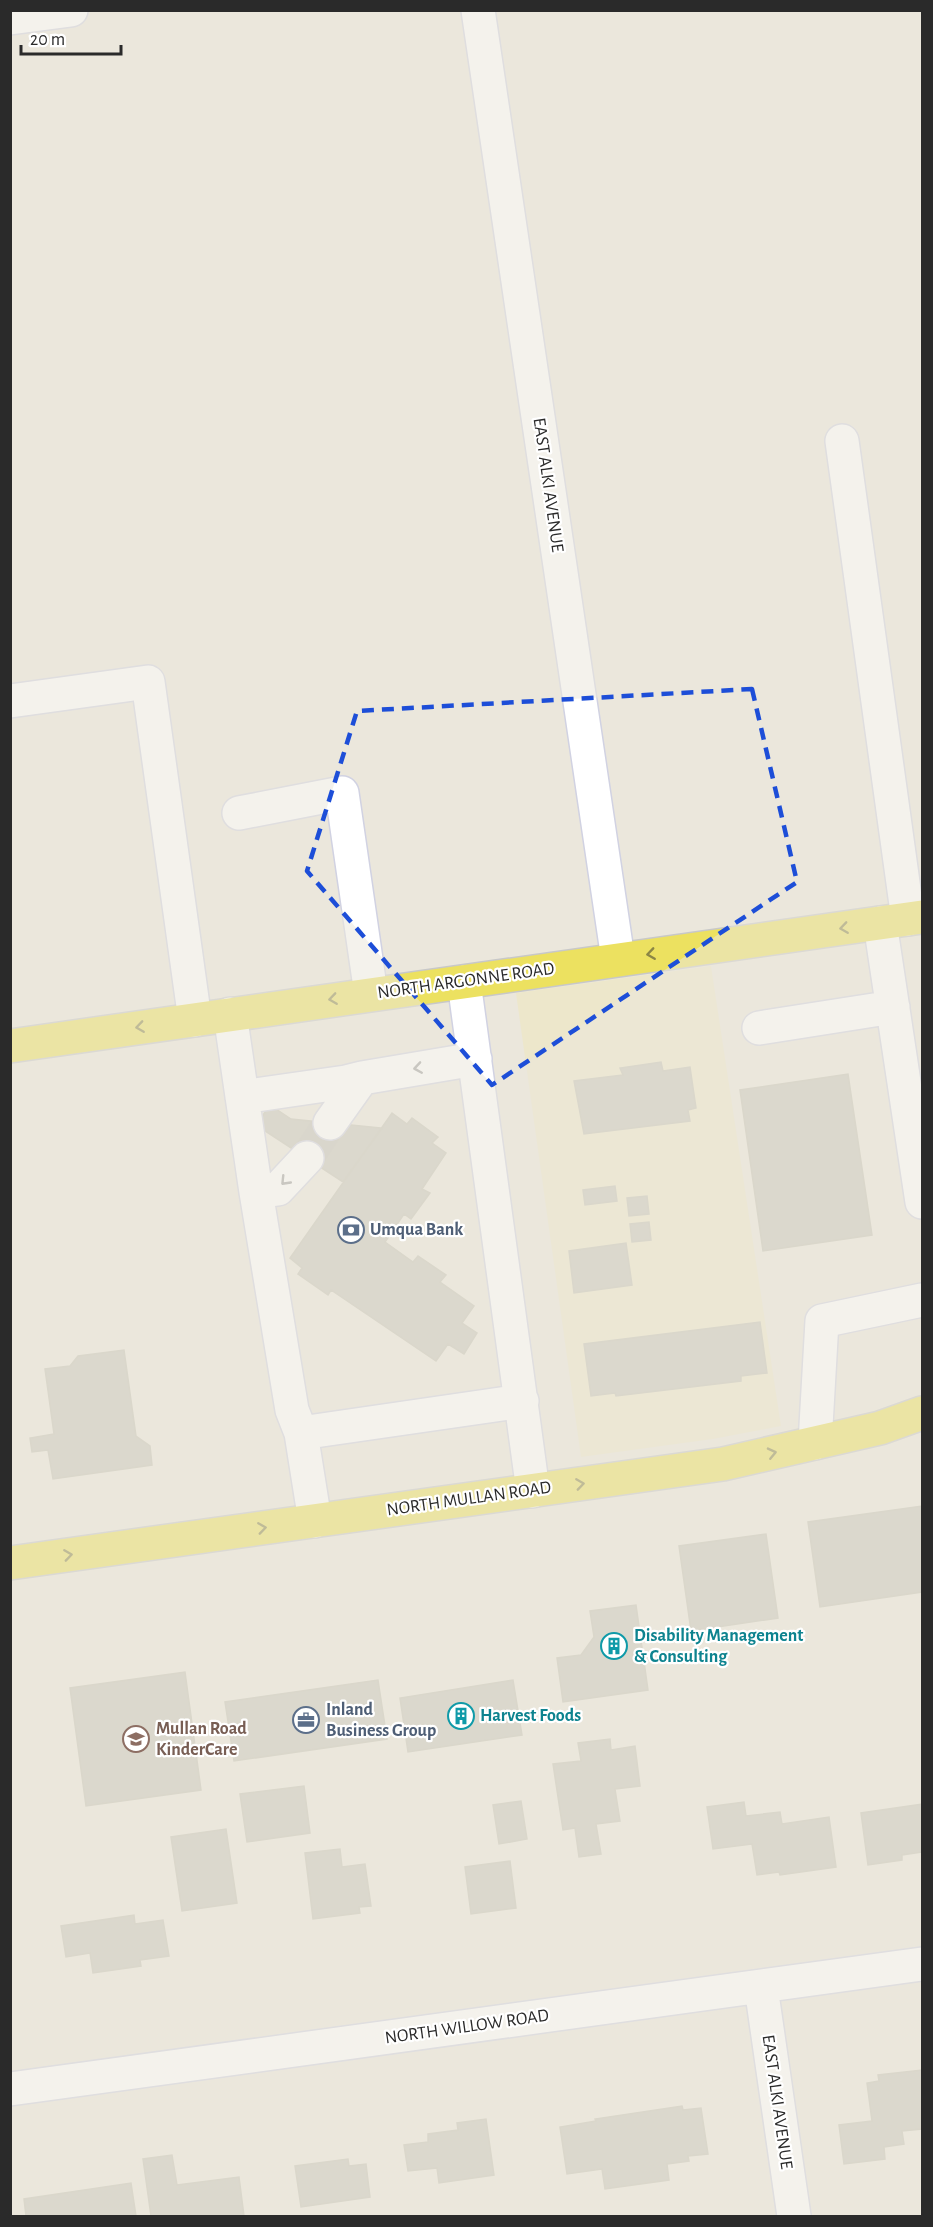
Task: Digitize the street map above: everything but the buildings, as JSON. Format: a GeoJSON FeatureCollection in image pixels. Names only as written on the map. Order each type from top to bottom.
{"type":"FeatureCollection","features":[{"type":"Feature","properties":{"kind":"main road","name":"NORTH ARGONNE ROAD"},"geometry":{"type":"LineString","coordinates":[[10,1046],[903,919]]}},
{"type":"Feature","properties":{"kind":"main road","name":"NORTH MULLAN ROAD"},"geometry":{"type":"LineString","coordinates":[[10,1563],[723,1464],[880,1428],[922,1413]]}},
{"type":"Feature","properties":{"kind":"street"},"geometry":{"type":"LineString","coordinates":[[10,18],[71,10]]}},
{"type":"Feature","properties":{"kind":"street","name":"EAST ALKI AVENUE"},"geometry":{"type":"LineString","coordinates":[[478,10],[618,959]]}},
{"type":"Feature","properties":{"kind":"street"},"geometry":{"type":"LineString","coordinates":[[842,441],[903,919],[893,1007],[922,1202]]}},
{"type":"Feature","properties":{"kind":"street"},"geometry":{"type":"LineString","coordinates":[[10,701],[148,682],[195,1020]]}},
{"type":"Feature","properties":{"kind":"street"},"geometry":{"type":"LineString","coordinates":[[238,813],[342,794],[371,994]]}},
{"type":"Feature","properties":{"kind":"street"},"geometry":{"type":"LineString","coordinates":[[464,982],[533,1491]]}},
{"type":"Feature","properties":{"kind":"street"},"geometry":{"type":"LineString","coordinates":[[759,1028],[893,1007]]}},
{"type":"Feature","properties":{"kind":"street"},"geometry":{"type":"LineString","coordinates":[[231,1014],[256,1192],[292,1410],[301,1433],[315,1521]]}},
{"type":"Feature","properties":{"kind":"street"},"geometry":{"type":"LineString","coordinates":[[242,1097],[346,1082],[362,1077],[475,1059]]}},
{"type":"Feature","properties":{"kind":"street"},"geometry":{"type":"LineString","coordinates":[[330,1123],[362,1077]]}},
{"type":"Feature","properties":{"kind":"street"},"geometry":{"type":"LineString","coordinates":[[256,1192],[278,1189],[307,1158]]}},
{"type":"Feature","properties":{"kind":"street"},"geometry":{"type":"LineString","coordinates":[[815,1443],[822,1321],[922,1300]]}},
{"type":"Feature","properties":{"kind":"street"},"geometry":{"type":"LineString","coordinates":[[301,1433],[522,1401]]}},
{"type":"Feature","properties":{"kind":"street","name":"NORTH WILLOW ROAD"},"geometry":{"type":"LineString","coordinates":[[10,2089],[922,1964]]}},
{"type":"Feature","properties":{"kind":"street","name":"EAST ALKI AVENUE"},"geometry":{"type":"LineString","coordinates":[[761,1987],[794,2217]]}},
{"type":"Feature","properties":{"kind":"highlighted area"},"geometry":{"type":"Polygon","coordinates":[[[752,689],[797,882],[492,1085],[307,871],[357,711],[752,689]]]}},
{"type":"Feature","properties":{"kind":"shaded area"},"geometry":{"type":"Polygon","coordinates":[[[711,966],[781,1426],[713,1439],[581,1457],[516,993],[711,966]]]}},
{"type":"Feature","properties":{"kind":"tunnel"},"geometry":{"type":"LineString","coordinates":[[307,1158],[330,1123]]}},
{"type":"Feature","properties":{"kind":"place","name":"Umqua Bank"},"geometry":{"type":"Point","coordinates":[351,1230]}},
{"type":"Feature","properties":{"kind":"place","name":"Disability Management & Consulting"},"geometry":{"type":"Point","coordinates":[614,1646]}},
{"type":"Feature","properties":{"kind":"place","name":"Harvest Foods"},"geometry":{"type":"Point","coordinates":[461,1716]}},
{"type":"Feature","properties":{"kind":"place","name":"Inland Business Group"},"geometry":{"type":"Point","coordinates":[306,1720]}},
{"type":"Feature","properties":{"kind":"place","name":"Mullan Road KinderCare"},"geometry":{"type":"Point","coordinates":[136,1739]}}]}
